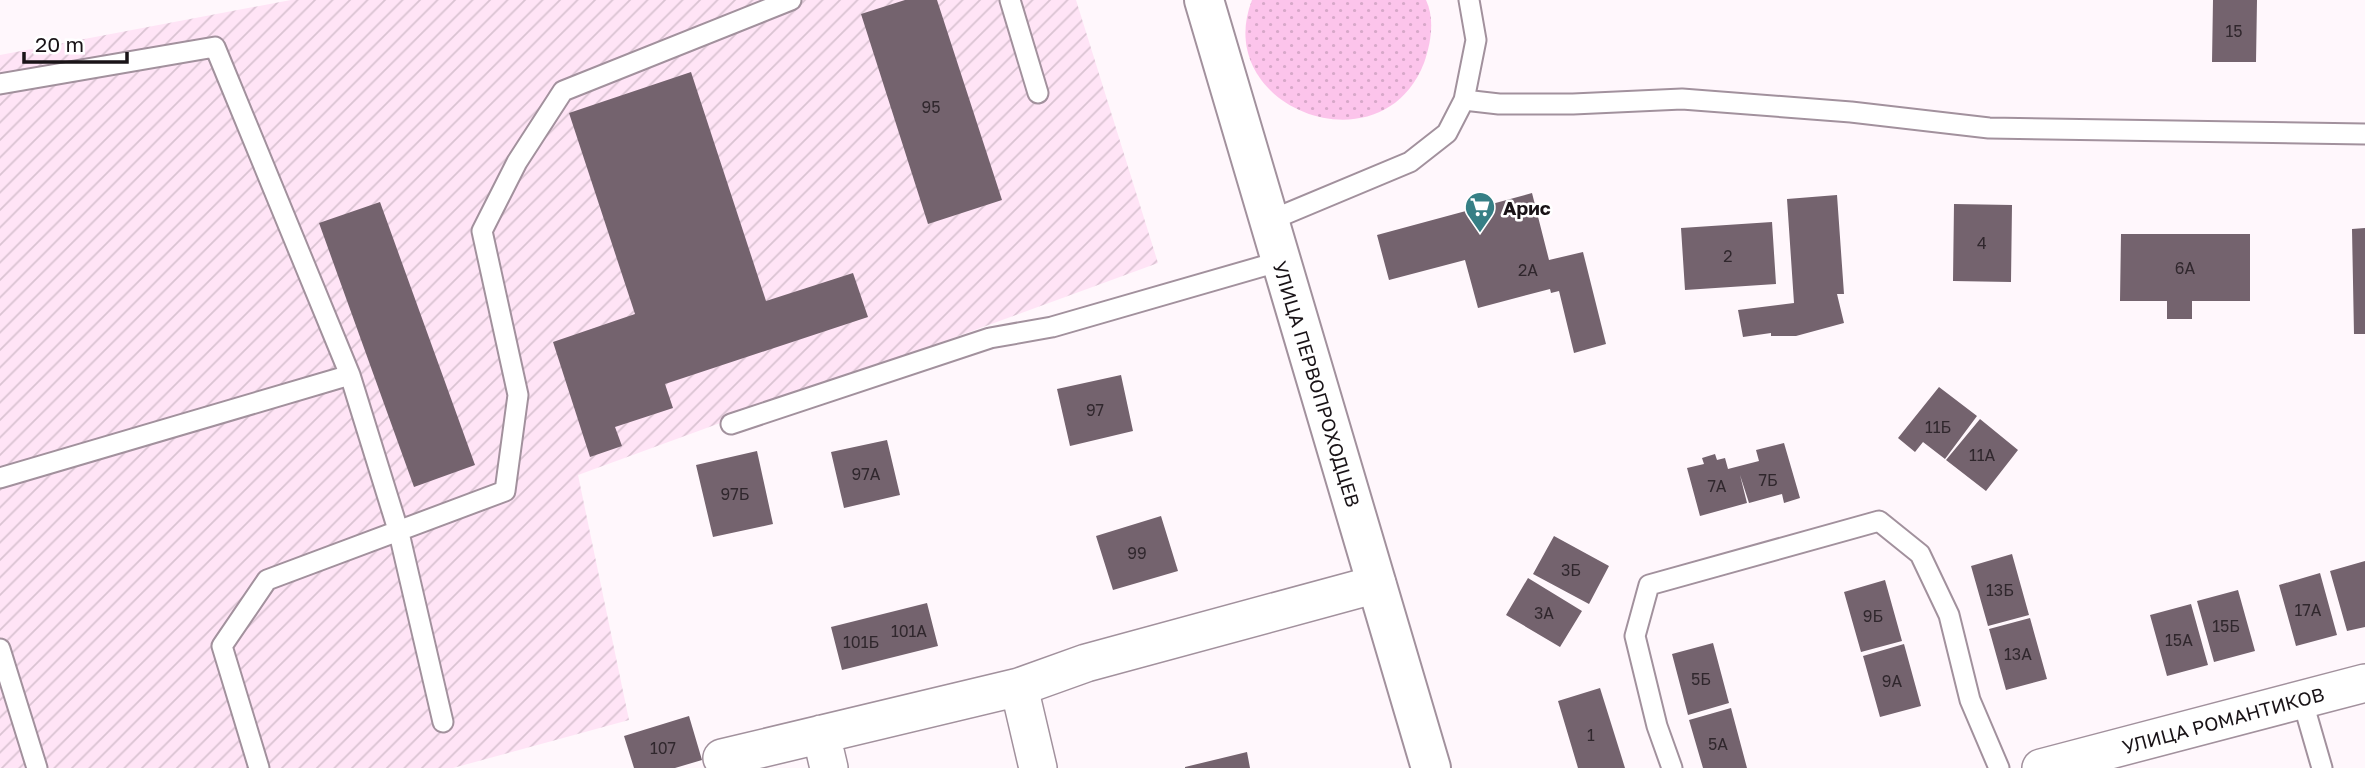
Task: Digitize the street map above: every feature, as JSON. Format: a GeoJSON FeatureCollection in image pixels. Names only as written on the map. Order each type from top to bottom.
{"type":"FeatureCollection","features":[{"type":"Feature","properties":{"kind":"street","name":"УЛИЦА ПЕРВОПРОХОДЦЕВ"},"geometry":{"type":"LineString","coordinates":[[1204,0],[1431,768]]}},
{"type":"Feature","properties":{"kind":"street"},"geometry":{"type":"LineString","coordinates":[[722,758],[825,751],[1086,663],[1377,584]]}},
{"type":"Feature","properties":{"kind":"street","name":"УЛИЦА РОМАНТИКОВ"},"geometry":{"type":"LineString","coordinates":[[2041,768],[2365,683]]}},
{"type":"Feature","properties":{"kind":"street"},"geometry":{"type":"LineString","coordinates":[[1018,687],[1038,768]]}},
{"type":"Feature","properties":{"kind":"lane"},"geometry":{"type":"LineString","coordinates":[[259,768],[222,646],[267,580],[399,533],[505,491],[518,395],[482,232],[517,162],[563,91],[791,0]]}},
{"type":"Feature","properties":{"kind":"lane"},"geometry":{"type":"LineString","coordinates":[[1010,0],[1038,93]]}},
{"type":"Feature","properties":{"kind":"lane"},"geometry":{"type":"LineString","coordinates":[[1269,221],[1410,162],[1447,133],[1464,100],[1476,40],[1469,0]]}},
{"type":"Feature","properties":{"kind":"lane"},"geometry":{"type":"LineString","coordinates":[[0,84],[215,47],[350,375],[399,533],[443,722]]}},
{"type":"Feature","properties":{"kind":"lane"},"geometry":{"type":"LineString","coordinates":[[1464,100],[1499,104],[1573,104],[1682,99],[1850,112],[1989,128],[2365,134]]}},
{"type":"Feature","properties":{"kind":"lane"},"geometry":{"type":"LineString","coordinates":[[731,424],[990,338],[1052,327],[1281,261]]}},
{"type":"Feature","properties":{"kind":"lane"},"geometry":{"type":"LineString","coordinates":[[0,478],[350,375]]}},
{"type":"Feature","properties":{"kind":"lane"},"geometry":{"type":"LineString","coordinates":[[1672,768],[1657,726],[1634,636],[1649,585],[1879,521],[1920,554],[1949,615],[1970,700],[1999,768]]}},
{"type":"Feature","properties":{"kind":"lane"},"geometry":{"type":"LineString","coordinates":[[0,649],[37,768]]}},
{"type":"Feature","properties":{"kind":"lane"},"geometry":{"type":"LineString","coordinates":[[2302,699],[2322,768]]}},
{"type":"Feature","properties":{"kind":"shaded area"},"geometry":{"type":"Polygon","coordinates":[[[291,0],[1076,0],[1158,263],[578,475],[629,720],[453,768],[0,768],[0,55],[291,0]]]}},
{"type":"Feature","properties":{"kind":"shaded area"},"geometry":{"type":"Polygon","coordinates":[[[1252,0],[1426,0],[1431,31],[1424,63],[1403,96],[1373,115],[1340,120],[1306,113],[1277,96],[1255,70],[1246,38],[1252,0]]]}},
{"type":"Feature","properties":{"kind":"building"},"geometry":{"type":"Polygon","coordinates":[[[905,0],[937,0],[1002,200],[928,224],[861,14],[905,0]]]}},
{"type":"Feature","properties":{"kind":"building"},"geometry":{"type":"Polygon","coordinates":[[[2213,0],[2257,0],[2256,62],[2212,62],[2213,0]]]}},
{"type":"Feature","properties":{"kind":"building"},"geometry":{"type":"Polygon","coordinates":[[[691,72],[766,301],[853,273],[868,317],[665,384],[673,408],[615,427],[622,446],[590,457],[553,342],[635,314],[569,113],[691,72]]]}},
{"type":"Feature","properties":{"kind":"building"},"geometry":{"type":"Polygon","coordinates":[[[1532,193],[1549,260],[1583,252],[1606,344],[1574,353],[1559,291],[1551,293],[1550,289],[1478,308],[1465,260],[1389,280],[1377,235],[1532,193]]]}},
{"type":"Feature","properties":{"kind":"building"},"geometry":{"type":"Polygon","coordinates":[[[1837,195],[1844,294],[1837,294],[1844,323],[1796,336],[1771,336],[1771,333],[1743,337],[1738,310],[1794,303],[1787,199],[1837,195]]]}},
{"type":"Feature","properties":{"kind":"building"},"geometry":{"type":"Polygon","coordinates":[[[380,202],[475,465],[414,487],[319,223],[380,202]]]}},
{"type":"Feature","properties":{"kind":"building"},"geometry":{"type":"Polygon","coordinates":[[[1954,204],[2012,205],[2011,282],[1953,281],[1954,204]]]}},
{"type":"Feature","properties":{"kind":"building"},"geometry":{"type":"Polygon","coordinates":[[[1772,222],[1776,284],[1685,290],[1681,228],[1772,222]]]}},
{"type":"Feature","properties":{"kind":"building"},"geometry":{"type":"Polygon","coordinates":[[[2365,228],[2365,334],[2354,334],[2352,229],[2365,228]]]}},
{"type":"Feature","properties":{"kind":"building"},"geometry":{"type":"Polygon","coordinates":[[[2121,234],[2250,234],[2250,301],[2192,301],[2192,319],[2167,319],[2167,301],[2120,301],[2121,234]]]}},
{"type":"Feature","properties":{"kind":"building"},"geometry":{"type":"Polygon","coordinates":[[[1121,375],[1133,431],[1070,446],[1057,389],[1121,375]]]}},
{"type":"Feature","properties":{"kind":"building"},"geometry":{"type":"Polygon","coordinates":[[[1939,387],[1977,416],[1945,459],[1923,442],[1915,452],[1898,438],[1939,387]]]}},
{"type":"Feature","properties":{"kind":"building"},"geometry":{"type":"Polygon","coordinates":[[[1980,419],[2018,450],[1986,491],[1946,460],[1980,419]]]}},
{"type":"Feature","properties":{"kind":"building"},"geometry":{"type":"Polygon","coordinates":[[[887,440],[900,495],[844,508],[831,452],[887,440]]]}},
{"type":"Feature","properties":{"kind":"building"},"geometry":{"type":"Polygon","coordinates":[[[1784,443],[1800,498],[1784,503],[1782,494],[1749,503],[1740,475],[1747,503],[1700,516],[1687,468],[1704,464],[1702,458],[1715,454],[1717,460],[1725,458],[1728,469],[1759,461],[1756,450],[1784,443]]]}},
{"type":"Feature","properties":{"kind":"building"},"geometry":{"type":"Polygon","coordinates":[[[757,451],[773,524],[713,537],[696,465],[757,451]]]}},
{"type":"Feature","properties":{"kind":"building"},"geometry":{"type":"Polygon","coordinates":[[[1161,516],[1178,571],[1113,590],[1096,536],[1161,516]]]}},
{"type":"Feature","properties":{"kind":"building"},"geometry":{"type":"Polygon","coordinates":[[[1554,536],[1609,566],[1589,604],[1533,574],[1554,536]]]}},
{"type":"Feature","properties":{"kind":"building"},"geometry":{"type":"Polygon","coordinates":[[[2012,554],[2029,615],[1988,626],[1971,566],[2012,554]]]}},
{"type":"Feature","properties":{"kind":"building"},"geometry":{"type":"Polygon","coordinates":[[[2365,561],[2365,627],[2347,631],[2330,571],[2365,561]]]}},
{"type":"Feature","properties":{"kind":"building"},"geometry":{"type":"Polygon","coordinates":[[[2320,573],[2337,635],[2296,646],[2279,585],[2320,573]]]}},
{"type":"Feature","properties":{"kind":"building"},"geometry":{"type":"Polygon","coordinates":[[[1528,578],[1582,611],[1560,647],[1506,615],[1528,578]]]}},
{"type":"Feature","properties":{"kind":"building"},"geometry":{"type":"Polygon","coordinates":[[[1885,580],[1902,641],[1861,652],[1844,592],[1885,580]]]}},
{"type":"Feature","properties":{"kind":"building"},"geometry":{"type":"Polygon","coordinates":[[[2238,590],[2255,651],[2214,662],[2197,601],[2238,590]]]}},
{"type":"Feature","properties":{"kind":"building"},"geometry":{"type":"Polygon","coordinates":[[[927,603],[938,646],[842,670],[831,627],[927,603]]]}},
{"type":"Feature","properties":{"kind":"building"},"geometry":{"type":"Polygon","coordinates":[[[2191,604],[2208,665],[2167,676],[2150,615],[2191,604]]]}},
{"type":"Feature","properties":{"kind":"building"},"geometry":{"type":"Polygon","coordinates":[[[2030,618],[2047,679],[2006,690],[1989,629],[2030,618]]]}},
{"type":"Feature","properties":{"kind":"building"},"geometry":{"type":"Polygon","coordinates":[[[1713,643],[1729,703],[1688,715],[1672,654],[1713,643]]]}},
{"type":"Feature","properties":{"kind":"building"},"geometry":{"type":"Polygon","coordinates":[[[1904,644],[1921,706],[1880,717],[1863,656],[1904,644]]]}},
{"type":"Feature","properties":{"kind":"building"},"geometry":{"type":"Polygon","coordinates":[[[1600,688],[1625,768],[1578,768],[1558,701],[1600,688]]]}},
{"type":"Feature","properties":{"kind":"building"},"geometry":{"type":"Polygon","coordinates":[[[1731,708],[1747,768],[1703,768],[1689,720],[1731,708]]]}},
{"type":"Feature","properties":{"kind":"building"},"geometry":{"type":"Polygon","coordinates":[[[689,716],[702,760],[675,768],[634,768],[624,736],[689,716]]]}},
{"type":"Feature","properties":{"kind":"building"},"geometry":{"type":"Polygon","coordinates":[[[1247,752],[1250,768],[1185,768],[1185,767],[1247,752]]]}},
{"type":"Feature","properties":{"kind":"place","name":"Арис"},"geometry":{"type":"Point","coordinates":[1480,234]}}]}
